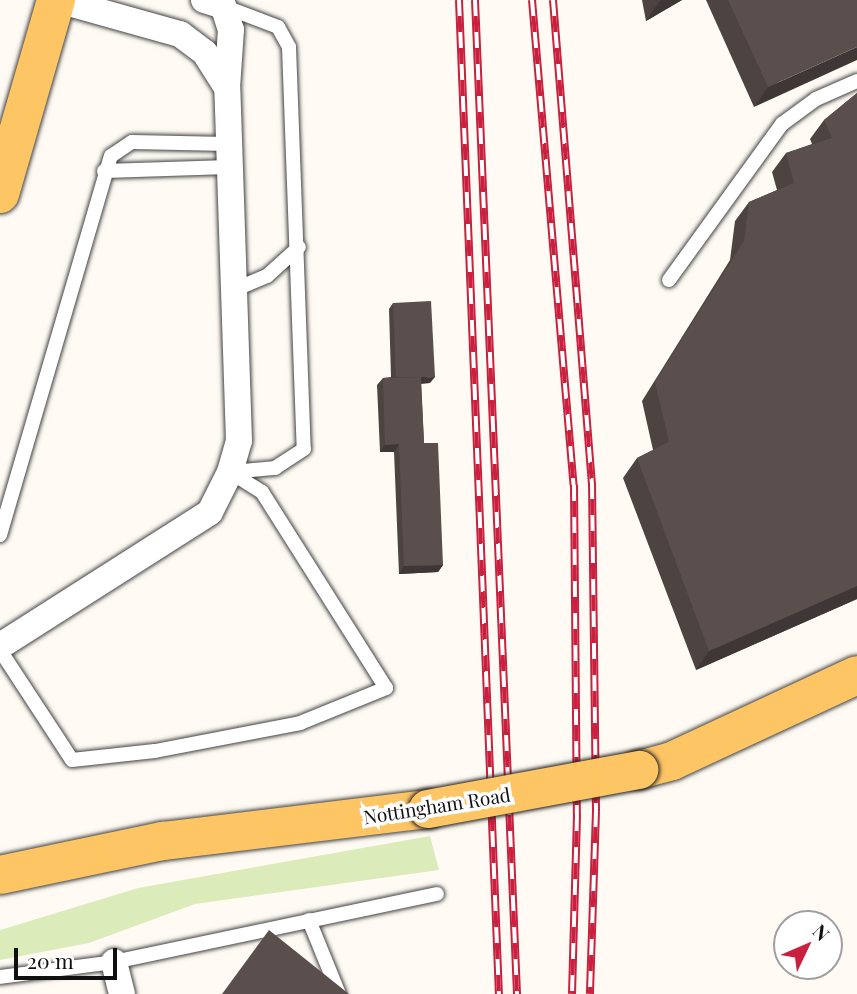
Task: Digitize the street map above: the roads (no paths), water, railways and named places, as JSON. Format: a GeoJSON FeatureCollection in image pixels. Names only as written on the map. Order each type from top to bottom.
{"type":"FeatureCollection","features":[{"type":"Feature","properties":{"kind":"main road"},"geometry":{"type":"LineString","coordinates":[[0,194],[57,0]]}},
{"type":"Feature","properties":{"kind":"main road","name":"Nottingham Road"},"geometry":{"type":"LineString","coordinates":[[0,875],[163,841],[428,809],[639,770],[672,761],[857,675]]}},
{"type":"Feature","properties":{"kind":"street"},"geometry":{"type":"LineString","coordinates":[[57,0],[180,34],[205,53],[227,88]]}},
{"type":"Feature","properties":{"kind":"street"},"geometry":{"type":"LineString","coordinates":[[0,648],[210,512],[230,472],[239,441],[236,289],[227,88],[231,30],[217,2]]}},
{"type":"Feature","properties":{"kind":"street"},"geometry":{"type":"LineString","coordinates":[[114,962],[122,994]]}},
{"type":"Feature","properties":{"kind":"lane"},"geometry":{"type":"LineString","coordinates":[[217,2],[269,21],[287,37],[299,247],[304,449],[275,468],[230,472]]}},
{"type":"Feature","properties":{"kind":"lane"},"geometry":{"type":"LineString","coordinates":[[669,280],[782,124],[816,99],[857,81]]}},
{"type":"Feature","properties":{"kind":"lane"},"geometry":{"type":"LineString","coordinates":[[0,535],[104,171],[111,156],[132,142],[229,155]]}},
{"type":"Feature","properties":{"kind":"lane"},"geometry":{"type":"LineString","coordinates":[[104,171],[229,155]]}},
{"type":"Feature","properties":{"kind":"lane"},"geometry":{"type":"LineString","coordinates":[[236,289],[267,276],[299,247]]}},
{"type":"Feature","properties":{"kind":"lane"},"geometry":{"type":"LineString","coordinates":[[0,648],[72,760],[155,751],[300,723],[386,688],[262,492],[230,472]]}},
{"type":"Feature","properties":{"kind":"lane"},"geometry":{"type":"LineString","coordinates":[[0,976],[114,962],[437,894]]}},
{"type":"Feature","properties":{"kind":"lane"},"geometry":{"type":"LineString","coordinates":[[309,920],[339,994]]}},
{"type":"Feature","properties":{"kind":"railway"},"geometry":{"type":"LineString","coordinates":[[459,0],[499,994]]}},
{"type":"Feature","properties":{"kind":"railway"},"geometry":{"type":"LineString","coordinates":[[475,0],[517,994]]}},
{"type":"Feature","properties":{"kind":"railway"},"geometry":{"type":"LineString","coordinates":[[532,0],[574,485],[577,815],[572,994]]}},
{"type":"Feature","properties":{"kind":"railway"},"geometry":{"type":"LineString","coordinates":[[553,0],[592,483],[596,811],[590,994]]}}]}
